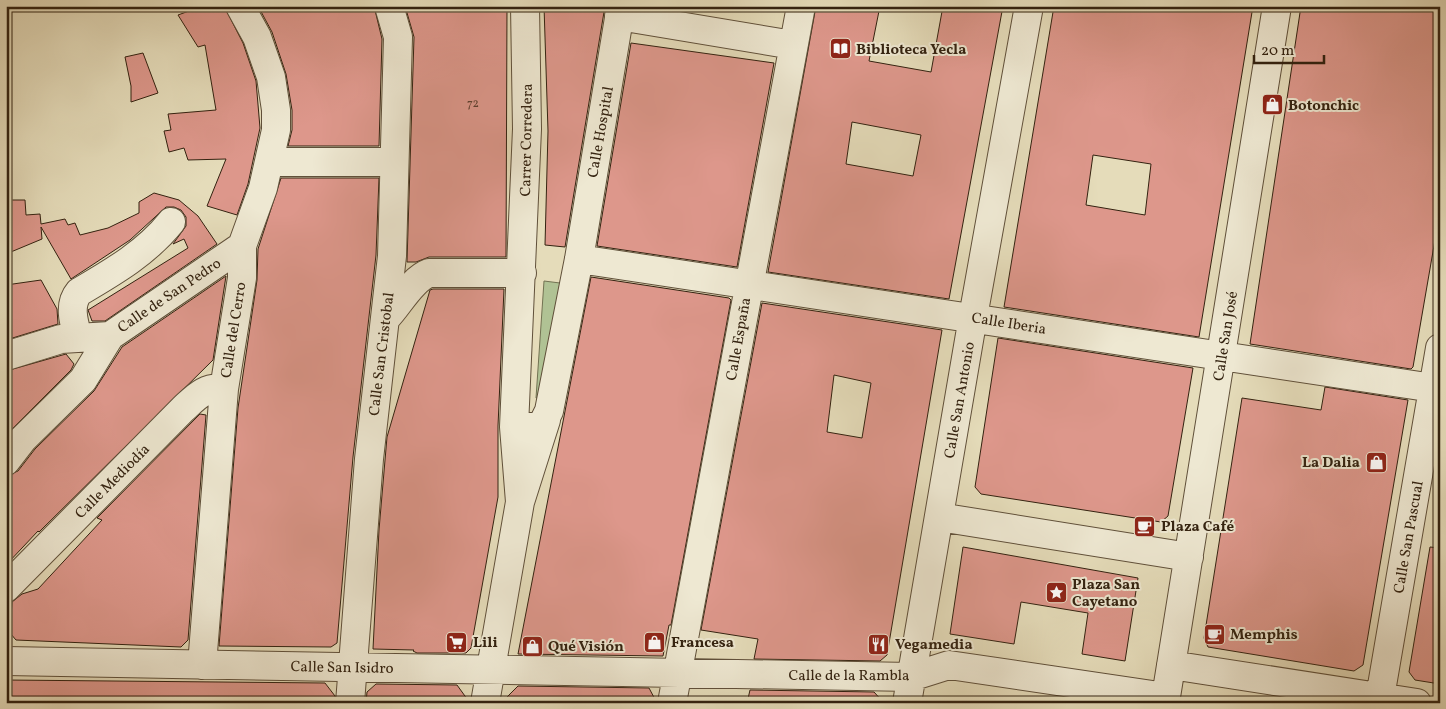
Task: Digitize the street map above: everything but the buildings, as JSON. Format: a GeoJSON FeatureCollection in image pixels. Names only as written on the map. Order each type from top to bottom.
{"type":"FeatureCollection","features":[{"type":"Feature","properties":{"kind":"street","name":"Calle del Cerro"},"geometry":{"type":"LineString","coordinates":[[202,665],[224,389],[242,278],[242,246],[254,214],[276,130],[271,77],[257,37],[240,6]]}},
{"type":"Feature","properties":{"kind":"street","name":"Calle San Cristobal"},"geometry":{"type":"LineString","coordinates":[[350,703],[369,459],[392,256],[398,37],[389,6]]}},
{"type":"Feature","properties":{"kind":"street","name":"Carrer Corredera"},"geometry":{"type":"LineString","coordinates":[[520,502],[514,428],[527,129],[525,6]]}},
{"type":"Feature","properties":{"kind":"street","name":"Calle España"},"geometry":{"type":"LineString","coordinates":[[672,703],[801,6]]}},
{"type":"Feature","properties":{"kind":"street","name":"Calle San Antonio"},"geometry":{"type":"LineString","coordinates":[[909,690],[1029,6]]}},
{"type":"Feature","properties":{"kind":"street","name":"Calle San José"},"geometry":{"type":"LineString","coordinates":[[1165,700],[1277,6]]}},
{"type":"Feature","properties":{"kind":"street"},"geometry":{"type":"LineString","coordinates":[[620,11],[793,45]]}},
{"type":"Feature","properties":{"kind":"street","name":"Calle Hospital"},"geometry":{"type":"LineString","coordinates":[[520,502],[546,420],[579,259],[620,11]]}},
{"type":"Feature","properties":{"kind":"street"},"geometry":{"type":"LineString","coordinates":[[269,162],[394,162]]}},
{"type":"Feature","properties":{"kind":"street"},"geometry":{"type":"LineString","coordinates":[[78,337],[73,319],[75,297],[150,246],[171,222]]}},
{"type":"Feature","properties":{"kind":"street","name":"Calle de San Pedro"},"geometry":{"type":"LineString","coordinates":[[6,356],[44,343],[78,337],[110,336],[242,246]]}},
{"type":"Feature","properties":{"kind":"street","name":"Calle Iberia"},"geometry":{"type":"LineString","coordinates":[[579,259],[973,317],[1436,389]]}},
{"type":"Feature","properties":{"kind":"street"},"geometry":{"type":"LineString","coordinates":[[386,318],[398,306],[419,278],[429,273],[522,274]]}},
{"type":"Feature","properties":{"kind":"street"},"geometry":{"type":"LineString","coordinates":[[6,461],[23,439],[83,380],[110,336]]}},
{"type":"Feature","properties":{"kind":"street","name":"Calle San Pascual"},"geometry":{"type":"LineString","coordinates":[[1380,700],[1436,389],[1440,348]]}},
{"type":"Feature","properties":{"kind":"street","name":"Calle Mediodía"},"geometry":{"type":"LineString","coordinates":[[6,588],[183,409],[206,390],[214,387],[224,389]]}},
{"type":"Feature","properties":{"kind":"street"},"geometry":{"type":"LineString","coordinates":[[514,428],[536,428],[546,420]]}},
{"type":"Feature","properties":{"kind":"street"},"geometry":{"type":"LineString","coordinates":[[485,703],[520,502]]}},
{"type":"Feature","properties":{"kind":"street"},"geometry":{"type":"LineString","coordinates":[[939,517],[1189,557]]}},
{"type":"Feature","properties":{"kind":"street","name":"Calle San Isidro"},"geometry":{"type":"LineString","coordinates":[[6,661],[354,666],[490,672],[677,673]]}},
{"type":"Feature","properties":{"kind":"street","name":"Calle de la Rambla"},"geometry":{"type":"LineString","coordinates":[[677,673],[909,690],[949,665],[1165,700]]}},
{"type":"Feature","properties":{"kind":"street"},"geometry":{"type":"LineString","coordinates":[[1171,665],[1380,700],[1416,703]]}},
{"type":"Feature","properties":{"kind":"green space"},"geometry":{"type":"Polygon","coordinates":[[[544,281],[560,283],[541,399],[536,398],[544,281]]]}},
{"type":"Feature","properties":{"kind":"place","name":"Biblioteca Yecla"},"geometry":{"type":"Point","coordinates":[840,49]}},
{"type":"Feature","properties":{"kind":"place","name":"Botonchic"},"geometry":{"type":"Point","coordinates":[1272,105]}},
{"type":"Feature","properties":{"kind":"place","name":"La Dalia"},"geometry":{"type":"Point","coordinates":[1376,462]}},
{"type":"Feature","properties":{"kind":"place","name":"Plaza Café"},"geometry":{"type":"Point","coordinates":[1145,526]}},
{"type":"Feature","properties":{"kind":"place","name":"Plaza San Cayetano"},"geometry":{"type":"Point","coordinates":[1056,593]}},
{"type":"Feature","properties":{"kind":"place","name":"Memphis"},"geometry":{"type":"Point","coordinates":[1214,634]}},
{"type":"Feature","properties":{"kind":"place","name":"Lili"},"geometry":{"type":"Point","coordinates":[457,642]}},
{"type":"Feature","properties":{"kind":"place","name":"Francesa"},"geometry":{"type":"Point","coordinates":[655,642]}},
{"type":"Feature","properties":{"kind":"place","name":"Vegamedia"},"geometry":{"type":"Point","coordinates":[879,644]}},
{"type":"Feature","properties":{"kind":"place","name":"Qué Visión"},"geometry":{"type":"Point","coordinates":[532,646]}}]}
